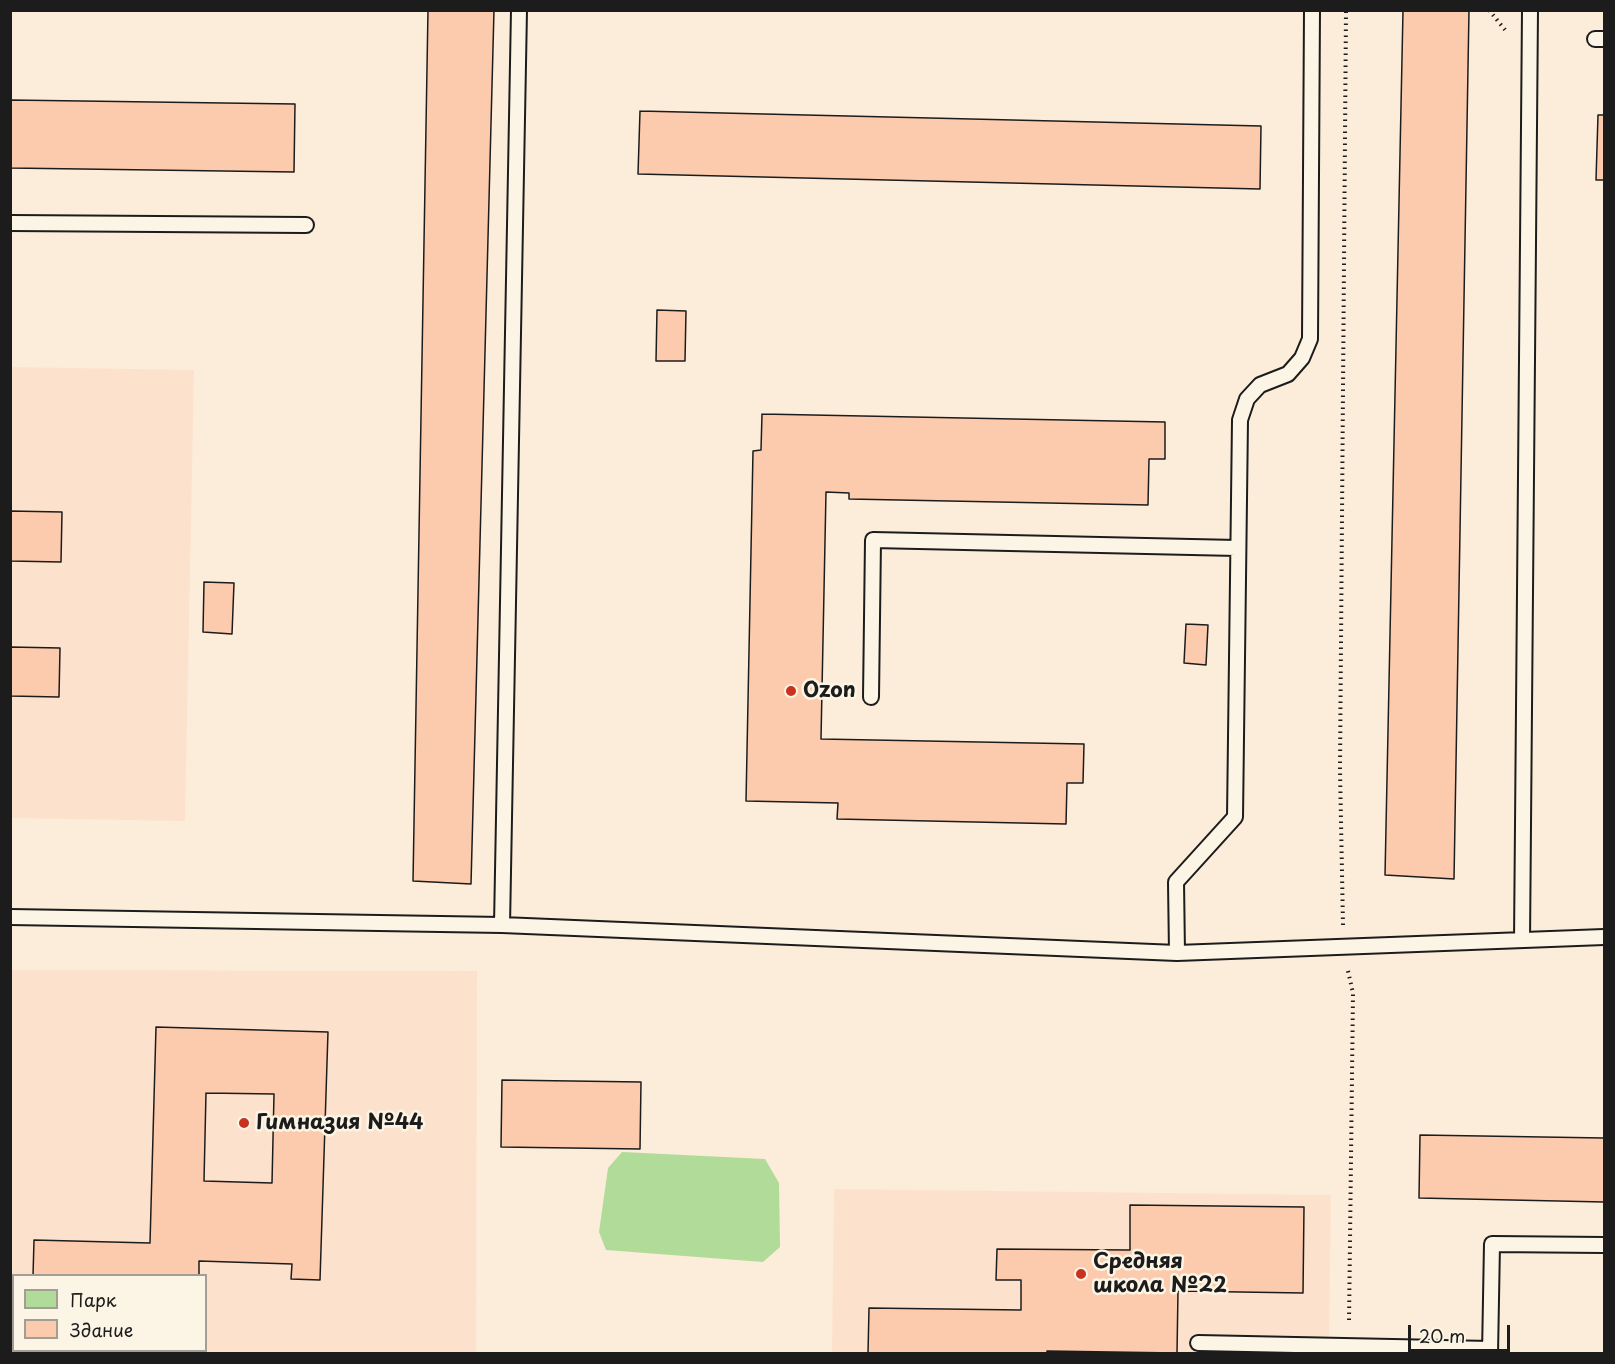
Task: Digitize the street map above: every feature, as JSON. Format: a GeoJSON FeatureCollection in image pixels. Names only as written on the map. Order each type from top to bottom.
{"type":"FeatureCollection","features":[{"type":"Feature","properties":{"kind":"lane"},"geometry":{"type":"LineString","coordinates":[[502,925],[519,10]]}},
{"type":"Feature","properties":{"kind":"lane"},"geometry":{"type":"LineString","coordinates":[[1178,953],[1176,882],[1235,817],[1240,420],[1247,399],[1260,385],[1288,374],[1302,358],[1310,339],[1312,10]]}},
{"type":"Feature","properties":{"kind":"lane"},"geometry":{"type":"LineString","coordinates":[[1521,940],[1530,10]]}},
{"type":"Feature","properties":{"kind":"lane"},"geometry":{"type":"LineString","coordinates":[[10,223],[306,225]]}},
{"type":"Feature","properties":{"kind":"lane"},"geometry":{"type":"LineString","coordinates":[[871,697],[873,540],[1237,548]]}},
{"type":"Feature","properties":{"kind":"lane"},"geometry":{"type":"LineString","coordinates":[[10,917],[502,925],[1178,953],[1605,937]]}},
{"type":"Feature","properties":{"kind":"lane"},"geometry":{"type":"LineString","coordinates":[[1197,1343],[1241,1349],[1348,1346],[1490,1351],[1492,1244],[1605,1245]]}},
{"type":"Feature","properties":{"kind":"path"},"geometry":{"type":"LineString","coordinates":[[1346,10],[1340,769],[1343,946],[1353,993],[1348,1346]]}},
{"type":"Feature","properties":{"kind":"shaded area"},"geometry":{"type":"Polygon","coordinates":[[[11,367],[194,370],[185,821],[11,818],[11,367]]]}},
{"type":"Feature","properties":{"kind":"shaded area","name":"Гимназия №44"},"geometry":{"type":"Polygon","coordinates":[[[11,970],[477,971],[476,1353],[11,1354],[11,970]]]}},
{"type":"Feature","properties":{"kind":"shaded area","name":"Средняя школа №22"},"geometry":{"type":"Polygon","coordinates":[[[834,1189],[1331,1195],[1329,1353],[832,1354],[834,1189]]]}},
{"type":"Feature","properties":{"kind":"green space"},"geometry":{"type":"Polygon","coordinates":[[[622,1152],[765,1159],[779,1183],[780,1247],[763,1262],[606,1250],[599,1232],[608,1168],[622,1152]]]}},
{"type":"Feature","properties":{"kind":"building"},"geometry":{"type":"Polygon","coordinates":[[[428,10],[494,10],[471,884],[413,881],[428,10]]]}},
{"type":"Feature","properties":{"kind":"building"},"geometry":{"type":"Polygon","coordinates":[[[1403,10],[1469,10],[1454,879],[1385,875],[1403,10]]]}},
{"type":"Feature","properties":{"kind":"building"},"geometry":{"type":"Polygon","coordinates":[[[10,100],[295,104],[294,172],[10,168],[10,100]]]}},
{"type":"Feature","properties":{"kind":"building"},"geometry":{"type":"Polygon","coordinates":[[[640,111],[1261,126],[1260,189],[638,174],[640,111]]]}},
{"type":"Feature","properties":{"kind":"building"},"geometry":{"type":"Polygon","coordinates":[[[1598,115],[1604,115],[1604,180],[1596,180],[1598,115]]]}},
{"type":"Feature","properties":{"kind":"building"},"geometry":{"type":"Polygon","coordinates":[[[657,310],[686,311],[685,361],[656,361],[657,310]]]}},
{"type":"Feature","properties":{"kind":"building"},"geometry":{"type":"Polygon","coordinates":[[[762,414],[1165,422],[1165,459],[1149,459],[1148,505],[849,499],[849,493],[826,492],[821,739],[1084,744],[1083,783],[1067,783],[1066,824],[837,819],[838,803],[746,801],[753,451],[761,450],[762,414]]]}},
{"type":"Feature","properties":{"kind":"building"},"geometry":{"type":"Polygon","coordinates":[[[10,511],[62,512],[61,562],[10,561],[10,511]]]}},
{"type":"Feature","properties":{"kind":"building"},"geometry":{"type":"Polygon","coordinates":[[[204,582],[234,583],[232,634],[203,632],[204,582]]]}},
{"type":"Feature","properties":{"kind":"building"},"geometry":{"type":"Polygon","coordinates":[[[1186,624],[1208,625],[1206,665],[1184,663],[1186,624]]]}},
{"type":"Feature","properties":{"kind":"building"},"geometry":{"type":"Polygon","coordinates":[[[10,647],[60,648],[59,697],[10,696],[10,647]]]}},
{"type":"Feature","properties":{"kind":"building"},"geometry":{"type":"Polygon","coordinates":[[[156,1027],[328,1032],[320,1280],[291,1279],[292,1264],[199,1261],[199,1274],[33,1274],[34,1240],[150,1243],[156,1027]],[[206,1093],[204,1181],[272,1183],[274,1094],[206,1093]]]}},
{"type":"Feature","properties":{"kind":"building"},"geometry":{"type":"Polygon","coordinates":[[[502,1080],[641,1082],[640,1149],[501,1147],[502,1080]]]}},
{"type":"Feature","properties":{"kind":"building"},"geometry":{"type":"Polygon","coordinates":[[[1420,1135],[1604,1138],[1604,1202],[1419,1198],[1420,1135]]]}},
{"type":"Feature","properties":{"kind":"building"},"geometry":{"type":"Polygon","coordinates":[[[1130,1205],[1304,1207],[1303,1293],[1178,1291],[1177,1353],[1047,1351],[1047,1354],[868,1354],[869,1308],[1021,1310],[1021,1280],[996,1280],[997,1249],[1130,1250],[1130,1205]]]}},
{"type":"Feature","properties":{"kind":"building"},"geometry":{"type":"Polygon","coordinates":[[[134,1352],[197,1352],[197,1354],[134,1352]]]}},
{"type":"Feature","properties":{"kind":"place","name":"Ozon"},"geometry":{"type":"Point","coordinates":[791,691]}},
{"type":"Feature","properties":{"kind":"place","name":"Гимназия №44"},"geometry":{"type":"Point","coordinates":[244,1123]}},
{"type":"Feature","properties":{"kind":"place","name":"Средняя школа №22"},"geometry":{"type":"Point","coordinates":[1081,1274]}}]}
